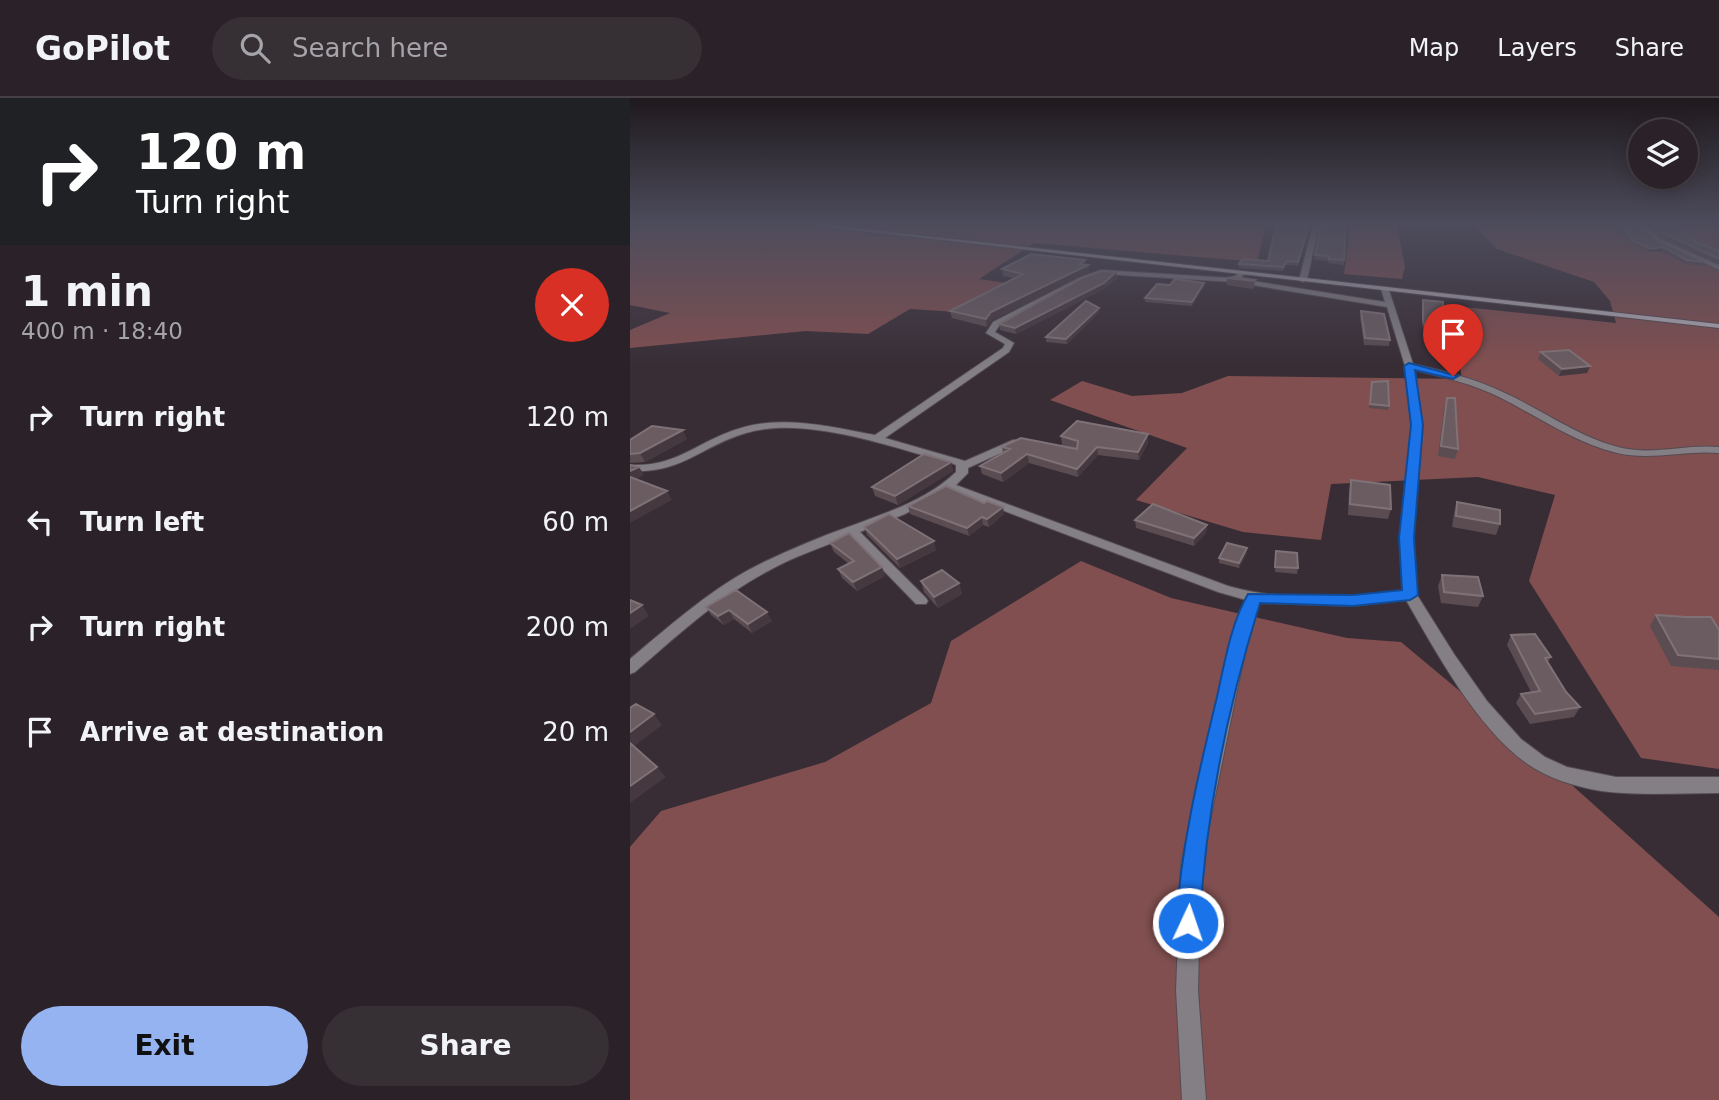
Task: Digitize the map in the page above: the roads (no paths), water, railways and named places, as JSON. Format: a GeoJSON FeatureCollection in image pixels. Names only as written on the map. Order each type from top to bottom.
{"type":"FeatureCollection","features":[{"type":"Feature","properties":{"kind":"main road"},"geometry":{"type":"LineString","coordinates":[[1231,272],[1719,326]]}},
{"type":"Feature","properties":{"kind":"street"},"geometry":{"type":"LineString","coordinates":[[877,439],[1009,347],[1010,343],[990,333],[996,324],[1081,279],[1112,272]]}},
{"type":"Feature","properties":{"kind":"street"},"geometry":{"type":"LineString","coordinates":[[1125,272],[1234,280],[1391,305]]}},
{"type":"Feature","properties":{"kind":"street"},"geometry":{"type":"LineString","coordinates":[[1303,280],[1305,272]]}},
{"type":"Feature","properties":{"kind":"street"},"geometry":{"type":"LineString","coordinates":[[1234,280],[1242,273]]}},
{"type":"Feature","properties":{"kind":"street"},"geometry":{"type":"LineString","coordinates":[[1385,289],[1409,366],[1417,425],[1406,538],[1410,595],[1482,703],[1511,741],[1552,769],[1601,783],[1719,785]]}},
{"type":"Feature","properties":{"kind":"street"},"geometry":{"type":"LineString","coordinates":[[1409,366],[1487,388],[1548,420],[1618,450],[1640,452],[1689,447],[1719,450]]}},
{"type":"Feature","properties":{"kind":"street"},"geometry":{"type":"LineString","coordinates":[[630,468],[662,469],[728,436],[759,427],[790,427],[877,439],[947,457],[962,466]]}},
{"type":"Feature","properties":{"kind":"street"},"geometry":{"type":"LineString","coordinates":[[962,466],[1013,443],[1030,441]]}},
{"type":"Feature","properties":{"kind":"street"},"geometry":{"type":"LineString","coordinates":[[630,668],[728,588],[782,558],[917,503],[961,476],[962,466]]}},
{"type":"Feature","properties":{"kind":"street"},"geometry":{"type":"LineString","coordinates":[[948,486],[1223,589],[1254,598],[1353,601],[1410,595]]}},
{"type":"Feature","properties":{"kind":"street"},"geometry":{"type":"LineString","coordinates":[[852,530],[921,601]]}},
{"type":"Feature","properties":{"kind":"street"},"geometry":{"type":"LineString","coordinates":[[1194,1100],[1187,990],[1191,864],[1236,655],[1254,598]]}}]}
